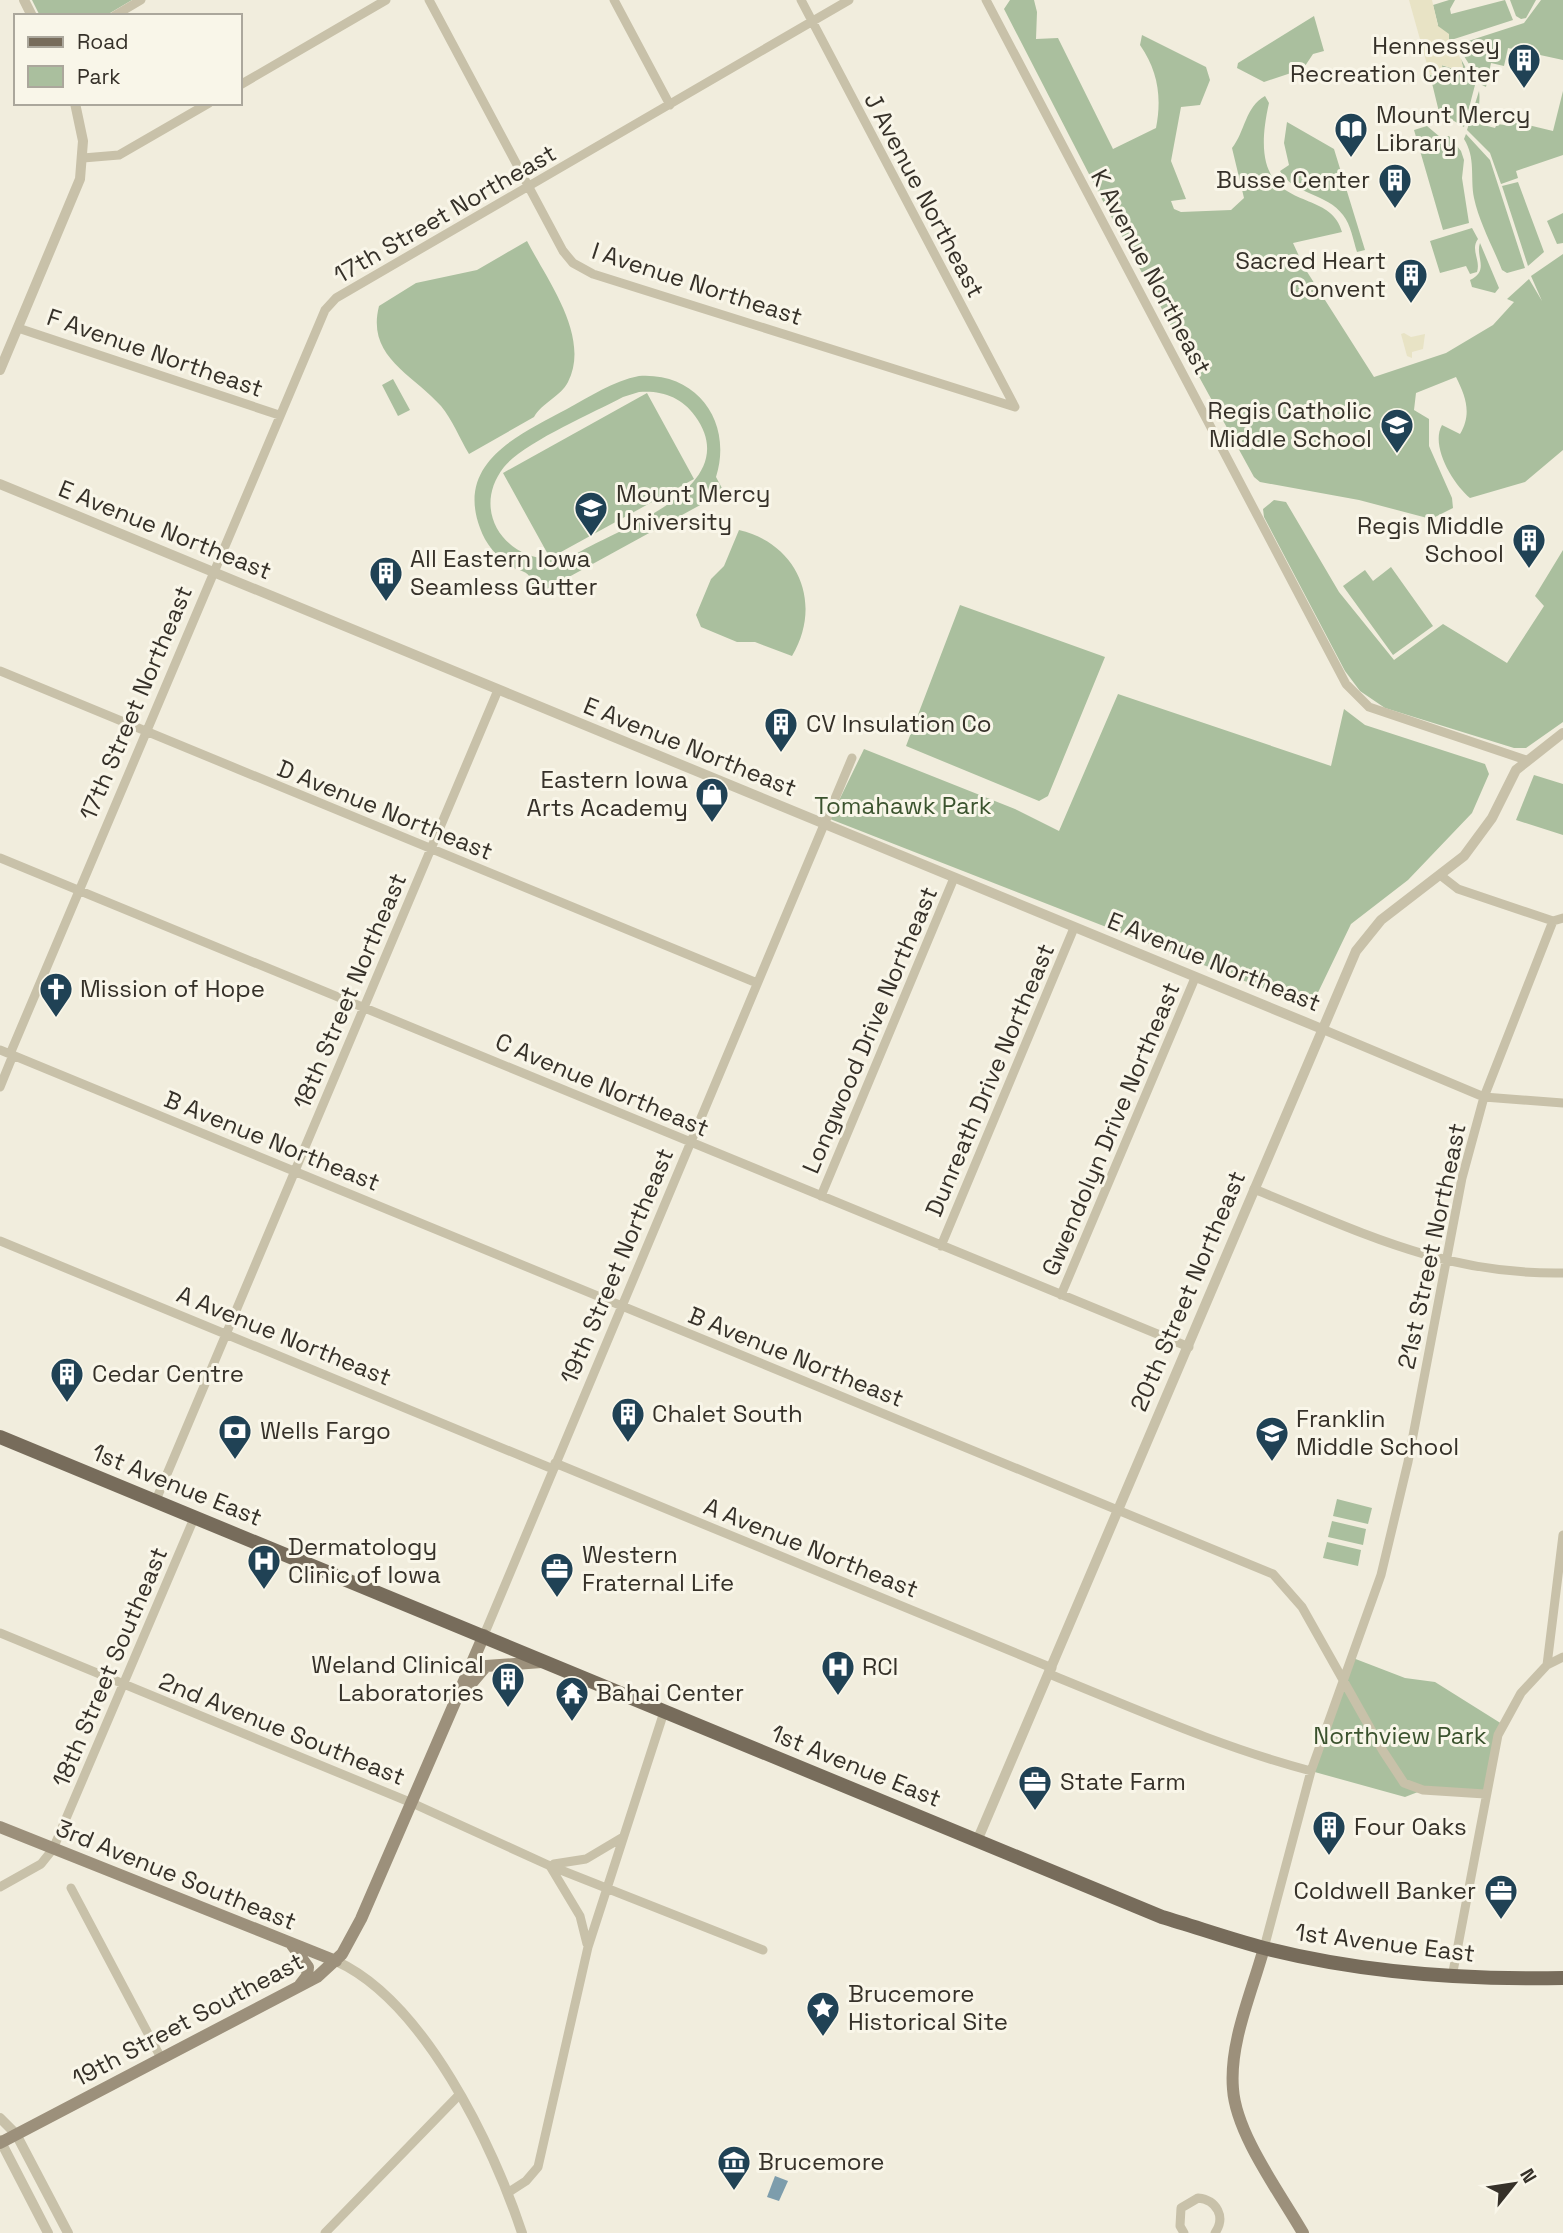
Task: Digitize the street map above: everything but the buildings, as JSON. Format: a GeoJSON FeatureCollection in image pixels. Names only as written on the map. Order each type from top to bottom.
{"type":"FeatureCollection","features":[{"type":"Feature","properties":{"kind":"main road","name":"1st Avenue East"},"geometry":{"type":"LineString","coordinates":[[0,1437],[484,1634],[664,1712],[1162,1917],[1264,1948],[1358,1966],[1452,1977],[1563,1978]]}},
{"type":"Feature","properties":{"kind":"main road","name":"19th Street Southeast"},"geometry":{"type":"LineString","coordinates":[[0,2142],[299,1986],[336,1961],[354,1933],[484,1634]]}},
{"type":"Feature","properties":{"kind":"main road","name":"19th Street Southeast"},"geometry":{"type":"LineString","coordinates":[[450,1712],[486,1666],[550,1662]]}},
{"type":"Feature","properties":{"kind":"main road","name":"3rd Avenue Southeast"},"geometry":{"type":"LineString","coordinates":[[0,1827],[336,1961]]}},
{"type":"Feature","properties":{"kind":"main road"},"geometry":{"type":"LineString","coordinates":[[289,1943],[308,1967],[307,1976],[299,1986]]}},
{"type":"Feature","properties":{"kind":"main road"},"geometry":{"type":"LineString","coordinates":[[1264,1948],[1237,2046],[1233,2069],[1234,2098],[1243,2126],[1303,2233]]}},
{"type":"Feature","properties":{"kind":"street"},"geometry":{"type":"LineString","coordinates":[[117,14],[141,0]]}},
{"type":"Feature","properties":{"kind":"street"},"geometry":{"type":"LineString","coordinates":[[242,84],[386,0]]}},
{"type":"Feature","properties":{"kind":"street","name":"I Avenue Northeast"},"geometry":{"type":"LineString","coordinates":[[429,0],[563,251],[573,263],[593,274],[1015,407]]}},
{"type":"Feature","properties":{"kind":"street"},"geometry":{"type":"LineString","coordinates":[[614,0],[670,104]]}},
{"type":"Feature","properties":{"kind":"street","name":"J Avenue Northeast"},"geometry":{"type":"LineString","coordinates":[[801,0],[1015,407]]}},
{"type":"Feature","properties":{"kind":"street","name":"17th Street Northeast"},"geometry":{"type":"LineString","coordinates":[[0,1087],[78,890],[318,323],[336,298],[849,0]]}},
{"type":"Feature","properties":{"kind":"street","name":"K Avenue Northeast"},"geometry":{"type":"LineString","coordinates":[[986,0],[1346,684],[1368,707],[1526,760]]}},
{"type":"Feature","properties":{"kind":"street"},"geometry":{"type":"LineString","coordinates":[[0,370],[77,189],[83,159],[81,127],[76,105]]}},
{"type":"Feature","properties":{"kind":"street"},"geometry":{"type":"LineString","coordinates":[[83,159],[119,155],[206,105]]}},
{"type":"Feature","properties":{"kind":"street","name":"F Avenue Northeast"},"geometry":{"type":"LineString","coordinates":[[18,328],[279,415]]}},
{"type":"Feature","properties":{"kind":"street","name":"E Avenue Northeast"},"geometry":{"type":"LineString","coordinates":[[0,484],[1484,1097],[1563,1103]]}},
{"type":"Feature","properties":{"kind":"street","name":"D Avenue Northeast"},"geometry":{"type":"LineString","coordinates":[[0,671],[757,984]]}},
{"type":"Feature","properties":{"kind":"street","name":"18th Street Northeast"},"geometry":{"type":"LineString","coordinates":[[156,1500],[498,690]]}},
{"type":"Feature","properties":{"kind":"street","name":"20th Street Northeast"},"geometry":{"type":"LineString","coordinates":[[977,1841],[1322,1029],[1363,940],[1381,920],[1464,856],[1479,838],[1510,779],[1526,760],[1563,733]]}},
{"type":"Feature","properties":{"kind":"street","name":"19th Street Northeast"},"geometry":{"type":"LineString","coordinates":[[484,1634],[852,758]]}},
{"type":"Feature","properties":{"kind":"street","name":"C Avenue Northeast"},"geometry":{"type":"LineString","coordinates":[[0,858],[1189,1347]]}},
{"type":"Feature","properties":{"kind":"street"},"geometry":{"type":"LineString","coordinates":[[1440,875],[1458,889],[1553,921],[1563,918]]}},
{"type":"Feature","properties":{"kind":"street","name":"Longwood Drive Northeast"},"geometry":{"type":"LineString","coordinates":[[821,1196],[954,877]]}},
{"type":"Feature","properties":{"kind":"street","name":"21st Street Northeast"},"geometry":{"type":"LineString","coordinates":[[1264,1948],[1311,1771],[1381,1575],[1405,1475],[1462,1178],[1484,1097],[1553,921]]}},
{"type":"Feature","properties":{"kind":"street","name":"Dunreath Drive Northeast"},"geometry":{"type":"LineString","coordinates":[[941,1246],[1074,928]]}},
{"type":"Feature","properties":{"kind":"street","name":"Gwendolyn Drive Northeast"},"geometry":{"type":"LineString","coordinates":[[1061,1295],[1195,978]]}},
{"type":"Feature","properties":{"kind":"street","name":"B Avenue Northeast"},"geometry":{"type":"LineString","coordinates":[[0,1050],[1273,1574],[1302,1607],[1404,1783],[1423,1790],[1485,1794]]}},
{"type":"Feature","properties":{"kind":"street"},"geometry":{"type":"LineString","coordinates":[[1254,1189],[1404,1250],[1444,1262],[1507,1273],[1563,1273]]}},
{"type":"Feature","properties":{"kind":"street","name":"A Avenue Northeast"},"geometry":{"type":"LineString","coordinates":[[0,1241],[554,1466],[1050,1671],[1209,1740],[1311,1771]]}},
{"type":"Feature","properties":{"kind":"street","name":"18th Street Southeast"},"geometry":{"type":"LineString","coordinates":[[0,1887],[41,1864],[53,1849],[195,1517]]}},
{"type":"Feature","properties":{"kind":"street"},"geometry":{"type":"LineString","coordinates":[[1546,1665],[1563,1535]]}},
{"type":"Feature","properties":{"kind":"street","name":"2nd Avenue Southeast"},"geometry":{"type":"LineString","coordinates":[[0,1633],[412,1803],[548,1865],[762,1950]]}},
{"type":"Feature","properties":{"kind":"street"},"geometry":{"type":"LineString","coordinates":[[1452,1977],[1485,1794],[1502,1724],[1521,1693],[1546,1665],[1563,1657]]}},
{"type":"Feature","properties":{"kind":"street"},"geometry":{"type":"LineString","coordinates":[[509,2192],[526,2181],[538,2166],[588,1947],[664,1712]]}},
{"type":"Feature","properties":{"kind":"street"},"geometry":{"type":"LineString","coordinates":[[588,1947],[580,1916],[548,1865],[586,1859],[622,1837]]}},
{"type":"Feature","properties":{"kind":"street"},"geometry":{"type":"LineString","coordinates":[[71,1888],[161,2058]]}},
{"type":"Feature","properties":{"kind":"street"},"geometry":{"type":"LineString","coordinates":[[336,1961],[357,1972],[407,2016],[429,2045],[459,2095],[509,2192],[522,2233]]}},
{"type":"Feature","properties":{"kind":"street"},"geometry":{"type":"LineString","coordinates":[[324,2233],[459,2095]]}},
{"type":"Feature","properties":{"kind":"street"},"geometry":{"type":"LineString","coordinates":[[0,2118],[16,2134],[68,2233]]}},
{"type":"Feature","properties":{"kind":"street"},"geometry":{"type":"LineString","coordinates":[[0,2142],[48,2233]]}},
{"type":"Feature","properties":{"kind":"street"},"geometry":{"type":"LineString","coordinates":[[1184,2233],[1180,2226],[1181,2208],[1198,2197],[1214,2204],[1220,2213],[1220,2223],[1215,2233]]}},
{"type":"Feature","properties":{"kind":"green space"},"geometry":{"type":"Polygon","coordinates":[[[32,0],[132,0],[108,14],[39,14],[32,0]]]}},
{"type":"Feature","properties":{"kind":"green space"},"geometry":{"type":"Polygon","coordinates":[[[1010,0],[1034,0],[1037,12],[1036,39],[1058,38],[1113,149],[1156,128],[1159,106],[1157,85],[1151,65],[1140,45],[1142,35],[1206,67],[1210,80],[1200,105],[1181,107],[1171,161],[1186,199],[1171,201],[1174,209],[1181,212],[1231,210],[1244,198],[1232,148],[1249,113],[1265,96],[1269,103],[1264,141],[1267,166],[1277,183],[1290,193],[1321,207],[1334,217],[1342,232],[1293,243],[1304,267],[1374,377],[1446,353],[1493,325],[1514,302],[1507,299],[1529,279],[1542,301],[1531,276],[1563,254],[1563,450],[1525,482],[1470,498],[1457,484],[1445,464],[1439,443],[1442,425],[1460,434],[1464,427],[1467,412],[1465,399],[1456,377],[1416,393],[1414,410],[1429,419],[1429,446],[1452,498],[1453,508],[1431,519],[1359,500],[1260,482],[1254,477],[1107,209],[1004,9],[1010,0]]]}},
{"type":"Feature","properties":{"kind":"green space"},"geometry":{"type":"Polygon","coordinates":[[[1455,0],[1450,9],[1451,14],[1505,0],[1513,20],[1448,41],[1427,29],[1438,25],[1433,5],[1455,0]]]}},
{"type":"Feature","properties":{"kind":"green space"},"geometry":{"type":"Polygon","coordinates":[[[1510,0],[1536,0],[1526,18],[1521,19],[1516,16],[1510,0]]]}},
{"type":"Feature","properties":{"kind":"green space"},"geometry":{"type":"Polygon","coordinates":[[[1541,0],[1563,0],[1563,60],[1508,48],[1504,66],[1491,63],[1486,87],[1482,85],[1459,44],[1524,23],[1541,0]]]}},
{"type":"Feature","properties":{"kind":"green space"},"geometry":{"type":"Polygon","coordinates":[[[1314,16],[1324,51],[1313,54],[1303,69],[1264,82],[1237,68],[1238,63],[1314,16]]]}},
{"type":"Feature","properties":{"kind":"green space"},"geometry":{"type":"Polygon","coordinates":[[[1461,59],[1475,85],[1464,127],[1439,112],[1430,75],[1443,72],[1441,65],[1464,72],[1461,59]]]}},
{"type":"Feature","properties":{"kind":"green space"},"geometry":{"type":"Polygon","coordinates":[[[1479,91],[1480,124],[1495,128],[1497,124],[1505,125],[1507,120],[1553,131],[1563,91],[1563,155],[1516,171],[1518,178],[1501,184],[1490,153],[1467,130],[1479,91]]]}},
{"type":"Feature","properties":{"kind":"green space"},"geometry":{"type":"Polygon","coordinates":[[[1287,122],[1334,149],[1365,250],[1357,252],[1348,223],[1336,208],[1294,185],[1280,171],[1289,165],[1284,143],[1287,122]]]}},
{"type":"Feature","properties":{"kind":"green space"},"geometry":{"type":"Polygon","coordinates":[[[1427,126],[1440,137],[1449,136],[1461,151],[1469,223],[1443,230],[1414,130],[1427,126]]]}},
{"type":"Feature","properties":{"kind":"green space"},"geometry":{"type":"Polygon","coordinates":[[[1466,134],[1490,160],[1525,268],[1507,273],[1502,270],[1476,207],[1471,160],[1464,139],[1466,134]]]}},
{"type":"Feature","properties":{"kind":"green space"},"geometry":{"type":"Polygon","coordinates":[[[1518,182],[1544,252],[1528,266],[1502,186],[1518,182]]]}},
{"type":"Feature","properties":{"kind":"green space"},"geometry":{"type":"Polygon","coordinates":[[[1563,213],[1563,243],[1557,244],[1547,221],[1563,213]]]}},
{"type":"Feature","properties":{"kind":"green space"},"geometry":{"type":"Polygon","coordinates":[[[1472,228],[1478,239],[1475,247],[1477,272],[1470,274],[1466,266],[1440,273],[1430,241],[1472,228]]]}},
{"type":"Feature","properties":{"kind":"green space"},"geometry":{"type":"Polygon","coordinates":[[[527,241],[564,309],[574,346],[574,365],[565,387],[534,417],[469,454],[441,406],[386,352],[379,339],[379,306],[416,283],[477,270],[527,241]]]}},
{"type":"Feature","properties":{"kind":"green space"},"geometry":{"type":"Polygon","coordinates":[[[1480,243],[1499,288],[1495,293],[1472,287],[1470,280],[1481,268],[1480,243]]]}},
{"type":"Feature","properties":{"kind":"green space"},"geometry":{"type":"Polygon","coordinates":[[[639,376],[660,377],[678,382],[694,392],[706,405],[715,420],[719,438],[720,457],[716,477],[724,492],[536,595],[531,592],[526,582],[531,579],[528,574],[514,568],[493,551],[480,528],[475,505],[477,485],[484,467],[497,453],[530,429],[620,381],[639,376]],[[647,392],[623,397],[559,429],[526,448],[504,467],[493,487],[491,507],[496,525],[506,541],[522,552],[541,558],[562,558],[651,515],[693,482],[705,462],[706,440],[695,416],[684,404],[670,396],[647,392]]]}},
{"type":"Feature","properties":{"kind":"green space"},"geometry":{"type":"Polygon","coordinates":[[[393,379],[410,410],[398,416],[382,385],[393,379]]]}},
{"type":"Feature","properties":{"kind":"green space"},"geometry":{"type":"Polygon","coordinates":[[[647,393],[694,479],[550,558],[503,473],[647,393]]]}},
{"type":"Feature","properties":{"kind":"green space"},"geometry":{"type":"Polygon","coordinates":[[[1274,500],[1286,502],[1339,592],[1394,660],[1443,624],[1507,663],[1544,606],[1535,596],[1563,550],[1563,722],[1526,748],[1514,748],[1385,708],[1360,691],[1345,671],[1264,517],[1263,509],[1274,500]]]}},
{"type":"Feature","properties":{"kind":"green space"},"geometry":{"type":"Polygon","coordinates":[[[739,530],[760,537],[777,548],[800,579],[805,597],[805,616],[801,636],[792,656],[755,642],[737,642],[701,627],[696,615],[711,579],[724,566],[739,530]]]}},
{"type":"Feature","properties":{"kind":"green space"},"geometry":{"type":"Polygon","coordinates":[[[1391,567],[1433,626],[1393,655],[1343,586],[1365,570],[1373,581],[1391,567]]]}},
{"type":"Feature","properties":{"kind":"green space"},"geometry":{"type":"Polygon","coordinates":[[[960,605],[1105,657],[1048,796],[1039,801],[906,746],[960,605]]]}},
{"type":"Feature","properties":{"kind":"green space","name":"Tomahawk Park"},"geometry":{"type":"Polygon","coordinates":[[[1118,694],[1331,766],[1344,709],[1365,725],[1485,764],[1489,774],[1472,813],[1408,880],[1351,924],[1311,1007],[830,819],[864,749],[1015,809],[1059,831],[1118,694]]]}},
{"type":"Feature","properties":{"kind":"green space"},"geometry":{"type":"Polygon","coordinates":[[[1534,775],[1563,784],[1563,835],[1516,820],[1534,775]]]}},
{"type":"Feature","properties":{"kind":"green space"},"geometry":{"type":"Polygon","coordinates":[[[1337,1499],[1372,1508],[1368,1524],[1333,1516],[1337,1499]]]}},
{"type":"Feature","properties":{"kind":"green space"},"geometry":{"type":"Polygon","coordinates":[[[1332,1521],[1366,1529],[1363,1545],[1328,1537],[1332,1521]]]}},
{"type":"Feature","properties":{"kind":"green space"},"geometry":{"type":"Polygon","coordinates":[[[1327,1542],[1361,1550],[1358,1566],[1323,1558],[1327,1542]]]}},
{"type":"Feature","properties":{"kind":"green space","name":"Northview Park"},"geometry":{"type":"Polygon","coordinates":[[[1353,1658],[1405,1678],[1435,1682],[1502,1724],[1485,1794],[1423,1790],[1405,1797],[1311,1771],[1353,1658]]]}},
{"type":"Feature","properties":{"kind":"shaded area"},"geometry":{"type":"Polygon","coordinates":[[[1409,0],[1432,0],[1438,26],[1449,34],[1449,41],[1461,59],[1464,72],[1442,65],[1443,72],[1430,75],[1409,0]]]}},
{"type":"Feature","properties":{"kind":"shaded area"},"geometry":{"type":"Polygon","coordinates":[[[1401,334],[1411,337],[1425,334],[1423,349],[1412,352],[1412,358],[1407,356],[1401,334]]]}},
{"type":"Feature","properties":{"kind":"water"},"geometry":{"type":"Polygon","coordinates":[[[775,2176],[788,2181],[779,2201],[767,2197],[775,2176]]]}},
{"type":"Feature","properties":{"kind":"place","name":"Hennessey Recreation Center"},"geometry":{"type":"Point","coordinates":[1524,90]}},
{"type":"Feature","properties":{"kind":"place","name":"Mount Mercy Library"},"geometry":{"type":"Point","coordinates":[1351,159]}},
{"type":"Feature","properties":{"kind":"place","name":"Busse Center"},"geometry":{"type":"Point","coordinates":[1395,210]}},
{"type":"Feature","properties":{"kind":"place","name":"Sacred Heart Convent"},"geometry":{"type":"Point","coordinates":[1411,305]}},
{"type":"Feature","properties":{"kind":"place","name":"Regis Catholic Middle School"},"geometry":{"type":"Point","coordinates":[1397,455]}},
{"type":"Feature","properties":{"kind":"place","name":"Mount Mercy University"},"geometry":{"type":"Point","coordinates":[591,538]}},
{"type":"Feature","properties":{"kind":"place","name":"Regis Middle School"},"geometry":{"type":"Point","coordinates":[1529,570]}},
{"type":"Feature","properties":{"kind":"place","name":"All Eastern Iowa Seamless Gutter"},"geometry":{"type":"Point","coordinates":[386,603]}},
{"type":"Feature","properties":{"kind":"place","name":"CV Insulation Co"},"geometry":{"type":"Point","coordinates":[781,754]}},
{"type":"Feature","properties":{"kind":"place","name":"Eastern Iowa Arts Academy"},"geometry":{"type":"Point","coordinates":[712,824]}},
{"type":"Feature","properties":{"kind":"place","name":"Mission of Hope"},"geometry":{"type":"Point","coordinates":[56,1019]}},
{"type":"Feature","properties":{"kind":"place","name":"Cedar Centre"},"geometry":{"type":"Point","coordinates":[67,1404]}},
{"type":"Feature","properties":{"kind":"place","name":"Chalet South"},"geometry":{"type":"Point","coordinates":[628,1444]}},
{"type":"Feature","properties":{"kind":"place","name":"Wells Fargo"},"geometry":{"type":"Point","coordinates":[235,1461]}},
{"type":"Feature","properties":{"kind":"place","name":"Franklin Middle School"},"geometry":{"type":"Point","coordinates":[1272,1463]}},
{"type":"Feature","properties":{"kind":"place","name":"Dermatology Clinic of Iowa"},"geometry":{"type":"Point","coordinates":[264,1591]}},
{"type":"Feature","properties":{"kind":"place","name":"Western Fraternal Life"},"geometry":{"type":"Point","coordinates":[557,1599]}},
{"type":"Feature","properties":{"kind":"place","name":"RCI"},"geometry":{"type":"Point","coordinates":[838,1697]}},
{"type":"Feature","properties":{"kind":"place","name":"Weland Clinical Laboratories"},"geometry":{"type":"Point","coordinates":[508,1709]}},
{"type":"Feature","properties":{"kind":"place","name":"Bahai Center"},"geometry":{"type":"Point","coordinates":[572,1723]}},
{"type":"Feature","properties":{"kind":"place","name":"State Farm"},"geometry":{"type":"Point","coordinates":[1035,1812]}},
{"type":"Feature","properties":{"kind":"place","name":"Four Oaks"},"geometry":{"type":"Point","coordinates":[1329,1857]}},
{"type":"Feature","properties":{"kind":"place","name":"Coldwell Banker"},"geometry":{"type":"Point","coordinates":[1501,1921]}},
{"type":"Feature","properties":{"kind":"place","name":"Brucemore Historical Site"},"geometry":{"type":"Point","coordinates":[823,2038]}},
{"type":"Feature","properties":{"kind":"place","name":"Brucemore"},"geometry":{"type":"Point","coordinates":[734,2192]}}]}
